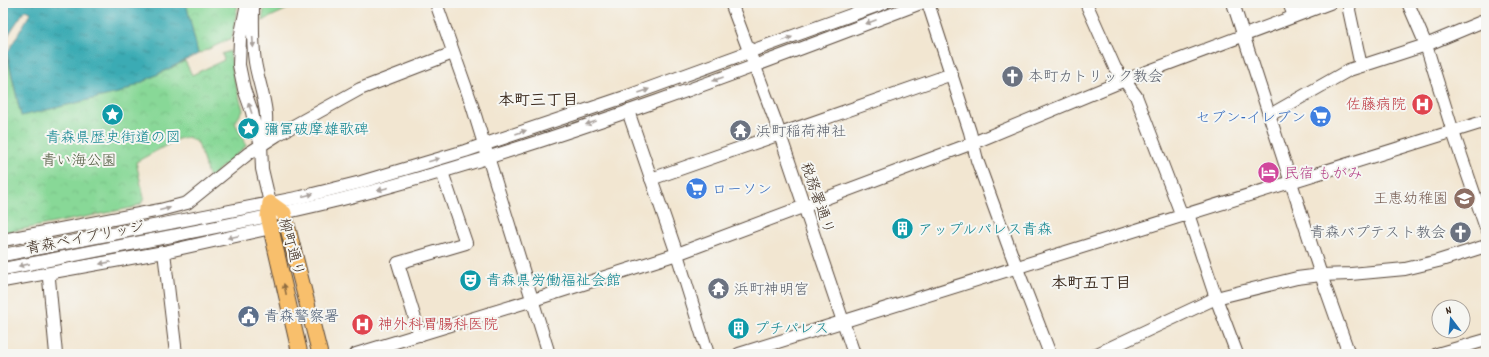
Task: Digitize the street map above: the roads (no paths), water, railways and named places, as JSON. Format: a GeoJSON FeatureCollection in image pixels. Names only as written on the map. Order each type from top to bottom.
{"type":"FeatureCollection","features":[{"type":"Feature","properties":{"kind":"main road","name":"柳町通り"},"geometry":{"type":"LineString","coordinates":[[300,354],[270,216],[284,213],[320,354]]}},
{"type":"Feature","properties":{"kind":"street"},"geometry":{"type":"LineString","coordinates":[[247,3],[240,38],[239,65],[244,89],[260,144],[262,169],[270,216]]}},
{"type":"Feature","properties":{"kind":"street"},"geometry":{"type":"LineString","coordinates":[[253,3],[252,28],[255,61],[267,120],[264,135],[260,144]]}},
{"type":"Feature","properties":{"kind":"street"},"geometry":{"type":"LineString","coordinates":[[436,3],[484,144],[549,354]]}},
{"type":"Feature","properties":{"kind":"street","name":"税務署通り"},"geometry":{"type":"LineString","coordinates":[[731,3],[780,135],[854,354]]}},
{"type":"Feature","properties":{"kind":"street"},"geometry":{"type":"LineString","coordinates":[[3,282],[164,252],[270,216],[361,182],[484,144],[625,97],[884,3]]}},
{"type":"Feature","properties":{"kind":"street"},"geometry":{"type":"LineString","coordinates":[[284,213],[386,188],[488,158],[628,111],[921,3]]}},
{"type":"Feature","properties":{"kind":"street"},"geometry":{"type":"LineString","coordinates":[[928,3],[952,74],[977,160],[1050,354]]}},
{"type":"Feature","properties":{"kind":"street"},"geometry":{"type":"LineString","coordinates":[[1086,3],[1115,68],[1136,96],[1185,215],[1237,354]]}},
{"type":"Feature","properties":{"kind":"street"},"geometry":{"type":"LineString","coordinates":[[1233,3],[1321,275],[1349,354]]}},
{"type":"Feature","properties":{"kind":"street"},"geometry":{"type":"LineString","coordinates":[[1289,3],[1294,16]]}},
{"type":"Feature","properties":{"kind":"street"},"geometry":{"type":"LineString","coordinates":[[356,354],[677,254],[973,143],[1125,80],[1244,34],[1330,3]]}},
{"type":"Feature","properties":{"kind":"street"},"geometry":{"type":"LineString","coordinates":[[1350,3],[1350,10],[1361,66]]}},
{"type":"Feature","properties":{"kind":"street"},"geometry":{"type":"LineString","coordinates":[[1408,3],[1426,45],[1453,132],[1486,228]]}},
{"type":"Feature","properties":{"kind":"street"},"geometry":{"type":"LineString","coordinates":[[1270,115],[1337,76],[1361,66],[1426,45],[1486,20]]}},
{"type":"Feature","properties":{"kind":"street"},"geometry":{"type":"LineString","coordinates":[[3,240],[160,210],[187,203],[260,144],[360,90],[453,53]]}},
{"type":"Feature","properties":{"kind":"street"},"geometry":{"type":"LineString","coordinates":[[651,179],[952,74]]}},
{"type":"Feature","properties":{"kind":"street"},"geometry":{"type":"LineString","coordinates":[[628,111],[677,254],[708,354]]}},
{"type":"Feature","properties":{"kind":"street"},"geometry":{"type":"LineString","coordinates":[[739,354],[1486,122]]}},
{"type":"Feature","properties":{"kind":"street"},"geometry":{"type":"LineString","coordinates":[[420,335],[398,263],[466,243],[442,172]]}},
{"type":"Feature","properties":{"kind":"street","name":"青森ベイブリッジ"},"geometry":{"type":"LineString","coordinates":[[3,255],[169,223],[270,216]]}},
{"type":"Feature","properties":{"kind":"street","name":"青森ベイブリッジ"},"geometry":{"type":"LineString","coordinates":[[3,269],[270,216]]}},
{"type":"Feature","properties":{"kind":"street"},"geometry":{"type":"LineString","coordinates":[[41,233],[48,274],[56,354]]}},
{"type":"Feature","properties":{"kind":"street"},"geometry":{"type":"LineString","coordinates":[[1097,354],[1216,298],[1297,278],[1405,269],[1438,261],[1486,246]]}},
{"type":"Feature","properties":{"kind":"street"},"geometry":{"type":"LineString","coordinates":[[164,252],[176,354]]}},
{"type":"Feature","properties":{"kind":"street"},"geometry":{"type":"LineString","coordinates":[[1437,354],[1486,340]]}},
{"type":"Feature","properties":{"kind":"water"},"geometry":{"type":"Polygon","coordinates":[[[3,3],[186,3],[198,54],[122,92],[21,116],[7,53],[31,12],[25,10],[3,43],[3,3]]]}},
{"type":"Feature","properties":{"kind":"place","name":"本町カトリック教会"},"geometry":{"type":"Point","coordinates":[1013,76]}},
{"type":"Feature","properties":{"kind":"place","name":"佐藤病院"},"geometry":{"type":"Point","coordinates":[1422,104]}},
{"type":"Feature","properties":{"kind":"place","name":"青森県歴史街道の図"},"geometry":{"type":"Point","coordinates":[113,114]}},
{"type":"Feature","properties":{"kind":"place","name":"セブン-イレブン"},"geometry":{"type":"Point","coordinates":[1321,117]}},
{"type":"Feature","properties":{"kind":"place","name":"彌冨破摩雄歌碑"},"geometry":{"type":"Point","coordinates":[249,129]}},
{"type":"Feature","properties":{"kind":"place","name":"浜町稲荷神社"},"geometry":{"type":"Point","coordinates":[740,131]}},
{"type":"Feature","properties":{"kind":"place","name":"民宿 もがみ"},"geometry":{"type":"Point","coordinates":[1268,173]}},
{"type":"Feature","properties":{"kind":"place","name":"ローソン"},"geometry":{"type":"Point","coordinates":[696,189]}},
{"type":"Feature","properties":{"kind":"place","name":"王恵幼稚園"},"geometry":{"type":"Point","coordinates":[1464,198]}},
{"type":"Feature","properties":{"kind":"place","name":"アップルパレス青森"},"geometry":{"type":"Point","coordinates":[902,229]}},
{"type":"Feature","properties":{"kind":"place","name":"青森バプテスト教会"},"geometry":{"type":"Point","coordinates":[1461,232]}},
{"type":"Feature","properties":{"kind":"place","name":"青森県労働福祉会館"},"geometry":{"type":"Point","coordinates":[471,280]}},
{"type":"Feature","properties":{"kind":"place","name":"浜町神明宮"},"geometry":{"type":"Point","coordinates":[718,289]}},
{"type":"Feature","properties":{"kind":"place","name":"青森警察署"},"geometry":{"type":"Point","coordinates":[248,316]}},
{"type":"Feature","properties":{"kind":"place","name":"神外科胃腸科医院"},"geometry":{"type":"Point","coordinates":[363,324]}},
{"type":"Feature","properties":{"kind":"place","name":"プチパレス"},"geometry":{"type":"Point","coordinates":[738,328]}},
{"type":"Feature","properties":{"kind":"district","name":"本町三丁目"},"geometry":{"type":"Point","coordinates":[538,99]}},
{"type":"Feature","properties":{"kind":"district","name":"本町五丁目"},"geometry":{"type":"Point","coordinates":[1091,282]}},
{"type":"Feature","properties":{"kind":"park label","name":"青い海公園"},"geometry":{"type":"Point","coordinates":[79,160]}}]}
